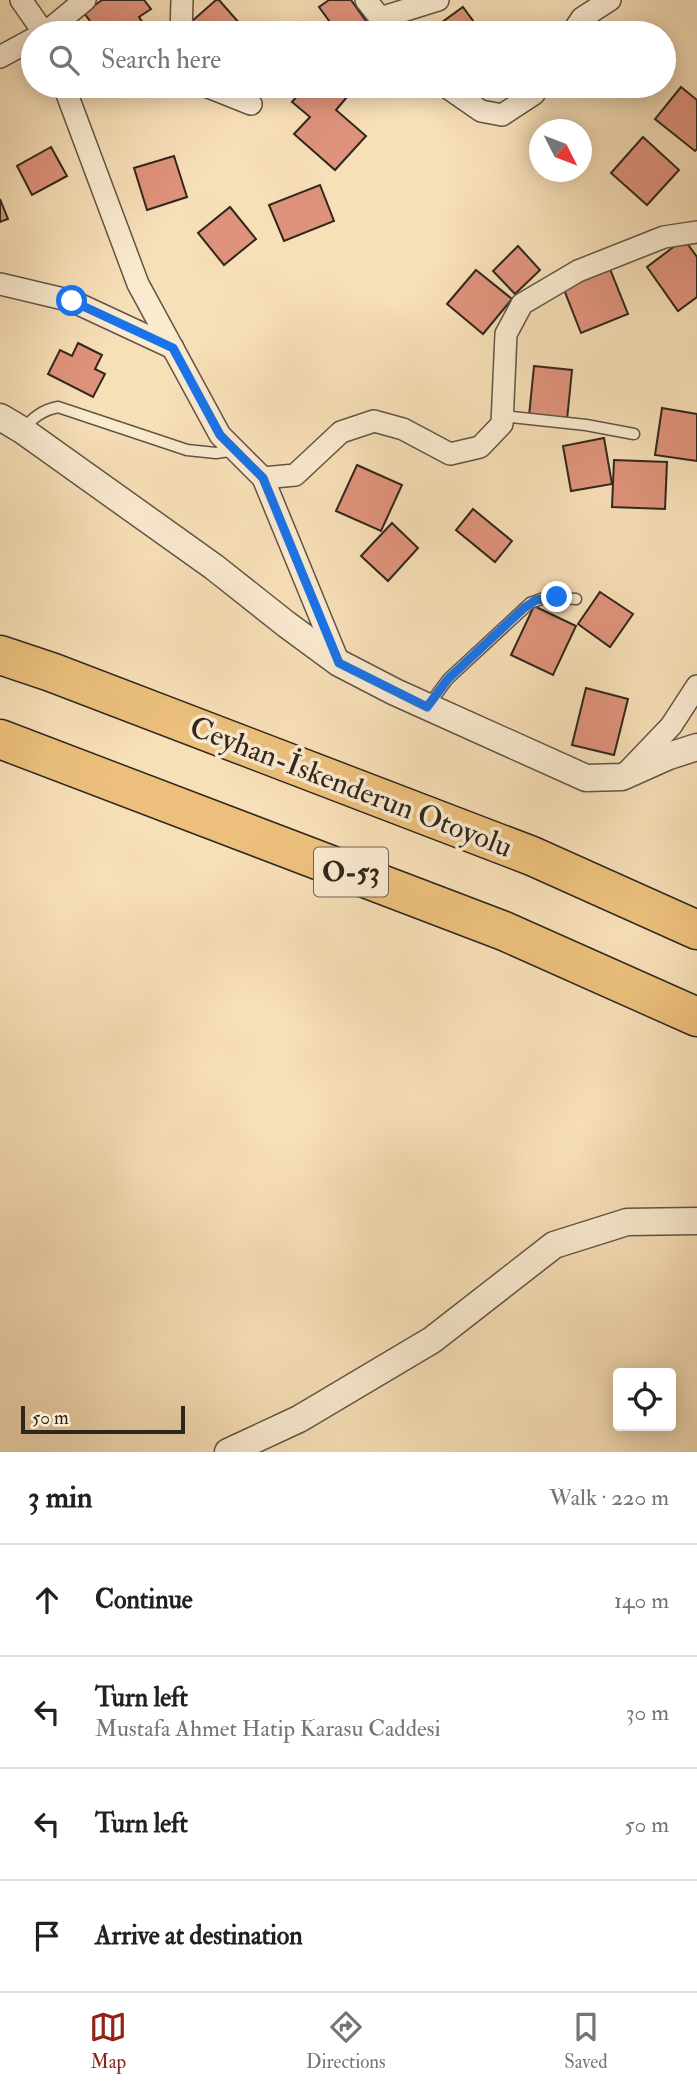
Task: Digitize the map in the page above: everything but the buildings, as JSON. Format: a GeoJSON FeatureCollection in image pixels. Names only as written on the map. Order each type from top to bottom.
{"type":"FeatureCollection","features":[{"type":"Feature","properties":{"kind":"highway","name":"Ceyhan-İskenderun Otoyolu"},"geometry":{"type":"LineString","coordinates":[[0,655],[532,856],[697,930]]}},
{"type":"Feature","properties":{"kind":"highway","name":"O-53"},"geometry":{"type":"LineString","coordinates":[[0,739],[504,931],[697,1017]]}},
{"type":"Feature","properties":{"kind":"street"},"geometry":{"type":"LineString","coordinates":[[21,0],[36,21]]}},
{"type":"Feature","properties":{"kind":"street"},"geometry":{"type":"LineString","coordinates":[[59,21],[85,0]]}},
{"type":"Feature","properties":{"kind":"street"},"geometry":{"type":"LineString","coordinates":[[181,21],[182,0]]}},
{"type":"Feature","properties":{"kind":"street"},"geometry":{"type":"LineString","coordinates":[[366,0],[382,21]]}},
{"type":"Feature","properties":{"kind":"street"},"geometry":{"type":"LineString","coordinates":[[396,21],[438,0]]}},
{"type":"Feature","properties":{"kind":"street"},"geometry":{"type":"LineString","coordinates":[[580,21],[610,0]]}},
{"type":"Feature","properties":{"kind":"street"},"geometry":{"type":"LineString","coordinates":[[0,57],[21,46]]}},
{"type":"Feature","properties":{"kind":"street"},"geometry":{"type":"LineString","coordinates":[[68,98],[138,284],[220,435],[263,478],[339,663]]}},
{"type":"Feature","properties":{"kind":"street"},"geometry":{"type":"LineString","coordinates":[[236,98],[251,104]]}},
{"type":"Feature","properties":{"kind":"street"},"geometry":{"type":"LineString","coordinates":[[462,98],[481,111],[502,115],[528,98]]}},
{"type":"Feature","properties":{"kind":"street"},"geometry":{"type":"LineString","coordinates":[[263,478],[295,475],[341,432],[374,421],[403,429],[450,454],[480,447],[502,424],[506,334],[522,304],[578,271],[664,237],[697,232]]}},
{"type":"Feature","properties":{"kind":"street"},"geometry":{"type":"LineString","coordinates":[[0,284],[72,301],[173,348]]}},
{"type":"Feature","properties":{"kind":"street"},"geometry":{"type":"LineString","coordinates":[[9,421],[214,567],[339,663],[427,707],[586,778],[622,777],[668,756],[697,747]]}},
{"type":"Feature","properties":{"kind":"street"},"geometry":{"type":"LineString","coordinates":[[622,777],[671,726],[697,686]]}},
{"type":"Feature","properties":{"kind":"street"},"geometry":{"type":"LineString","coordinates":[[228,1452],[299,1419],[432,1340],[554,1245],[627,1222],[697,1221]]}},
{"type":"Feature","properties":{"kind":"lane"},"geometry":{"type":"LineString","coordinates":[[9,421],[34,418],[47,409],[58,407],[187,450],[216,453],[235,450]]}},
{"type":"Feature","properties":{"kind":"lane"},"geometry":{"type":"LineString","coordinates":[[502,415],[634,434]]}},
{"type":"Feature","properties":{"kind":"lane"},"geometry":{"type":"LineString","coordinates":[[427,707],[448,679],[530,603],[547,597],[576,600]]}},
{"type":"Feature","properties":{"kind":"route"},"geometry":{"type":"LineString","coordinates":[[72,301],[173,348],[220,435],[263,478],[339,663],[427,707],[448,679],[524,608],[536,600],[557,597]]}}]}
